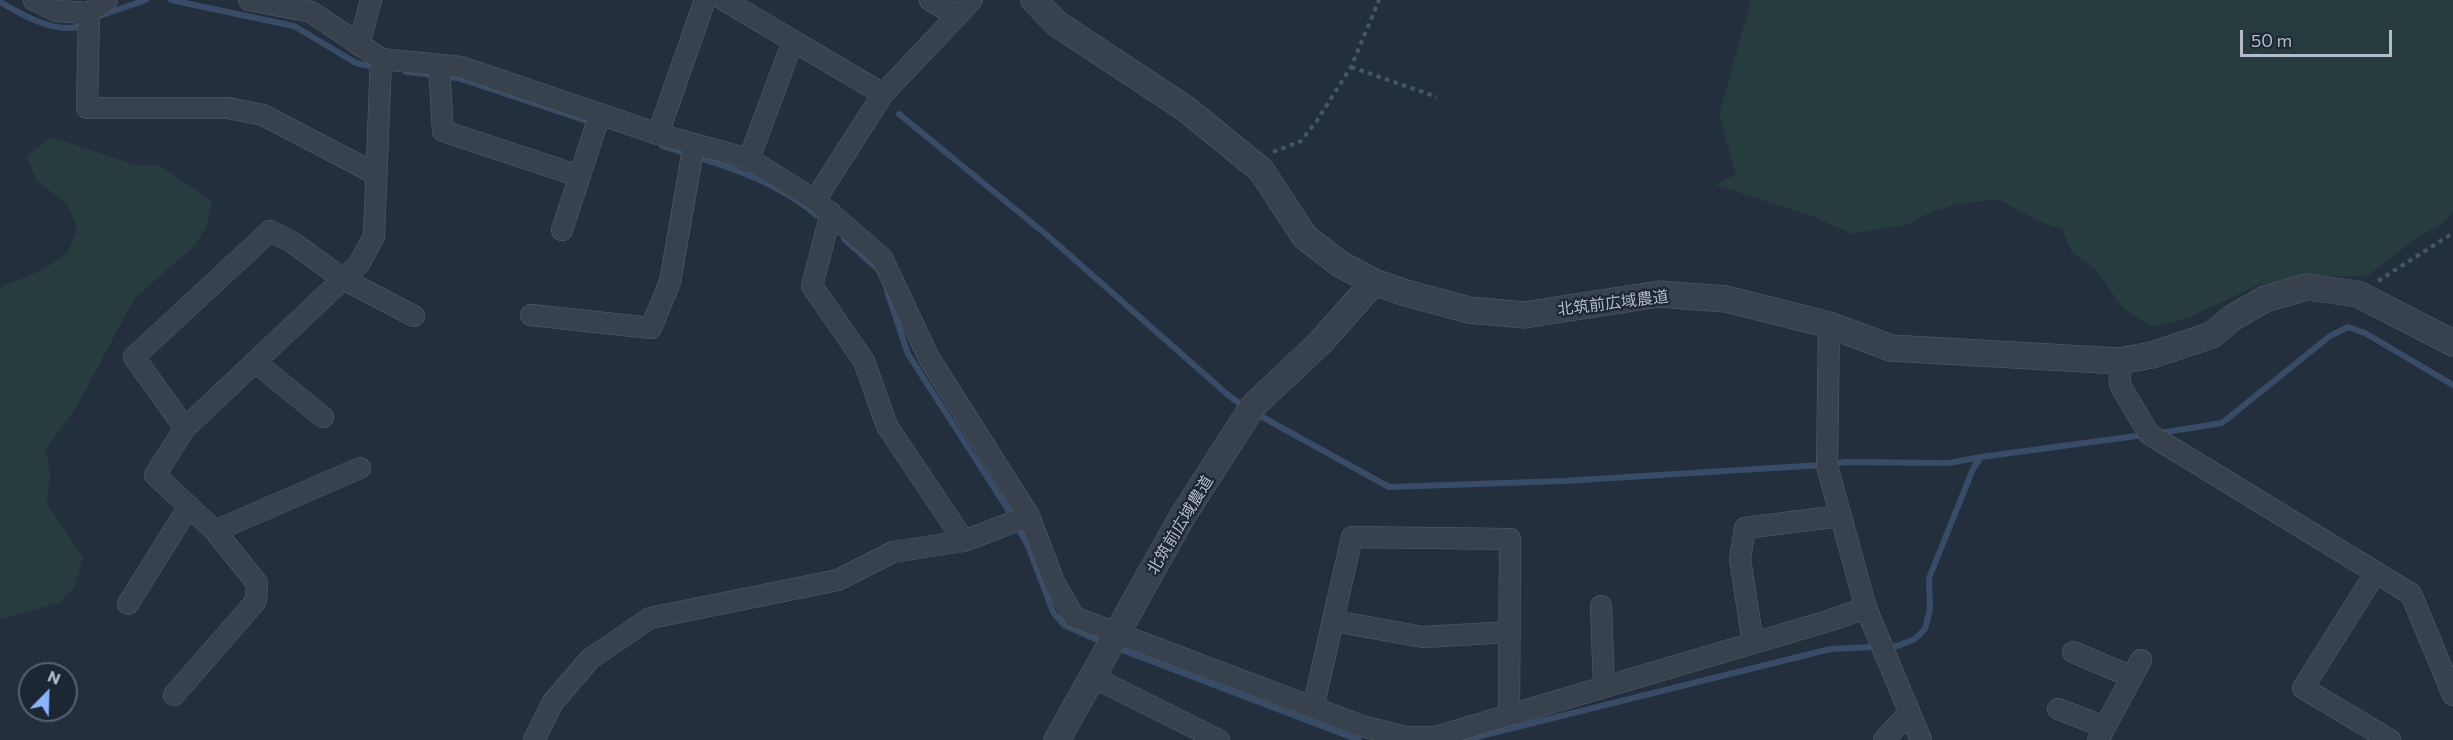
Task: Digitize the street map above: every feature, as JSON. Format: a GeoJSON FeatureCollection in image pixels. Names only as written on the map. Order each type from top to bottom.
{"type":"FeatureCollection","features":[{"type":"Feature","properties":{"kind":"street"},"geometry":{"type":"LineString","coordinates":[[34,0],[56,11],[89,13],[107,0]]}},
{"type":"Feature","properties":{"kind":"street"},"geometry":{"type":"LineString","coordinates":[[249,0],[312,6],[381,59],[461,67],[658,134],[749,159],[823,207],[882,258],[929,358],[1029,516],[1054,582],[1074,617],[1312,708],[1362,726],[1405,737],[1435,738],[1866,608]]}},
{"type":"Feature","properties":{"kind":"street"},"geometry":{"type":"LineString","coordinates":[[360,45],[371,0]]}},
{"type":"Feature","properties":{"kind":"street"},"geometry":{"type":"LineString","coordinates":[[658,134],[705,0]]}},
{"type":"Feature","properties":{"kind":"street"},"geometry":{"type":"LineString","coordinates":[[724,0],[883,94]]}},
{"type":"Feature","properties":{"kind":"street"},"geometry":{"type":"LineString","coordinates":[[930,0],[957,16]]}},
{"type":"Feature","properties":{"kind":"street"},"geometry":{"type":"LineString","coordinates":[[964,541],[887,426],[864,361],[812,286],[823,207],[883,94],[972,0]]}},
{"type":"Feature","properties":{"kind":"street"},"geometry":{"type":"LineString","coordinates":[[1034,0],[1056,23],[1186,108],[1261,170],[1305,237],[1340,264],[1374,282]]}},
{"type":"Feature","properties":{"kind":"street"},"geometry":{"type":"LineString","coordinates":[[89,13],[87,108],[228,108],[263,115],[376,174]]}},
{"type":"Feature","properties":{"kind":"street"},"geometry":{"type":"LineString","coordinates":[[749,159],[793,41]]}},
{"type":"Feature","properties":{"kind":"street"},"geometry":{"type":"LineString","coordinates":[[174,695],[256,602],[257,583],[215,531],[155,475],[185,428],[359,264],[374,236],[381,59]]}},
{"type":"Feature","properties":{"kind":"street"},"geometry":{"type":"LineString","coordinates":[[439,64],[443,131],[579,176]]}},
{"type":"Feature","properties":{"kind":"street"},"geometry":{"type":"LineString","coordinates":[[562,230],[600,114]]}},
{"type":"Feature","properties":{"kind":"street"},"geometry":{"type":"LineString","coordinates":[[531,315],[651,328],[670,282],[694,144]]}},
{"type":"Feature","properties":{"kind":"street"},"geometry":{"type":"LineString","coordinates":[[185,428],[134,357],[270,231],[292,242],[343,279],[414,316]]}},
{"type":"Feature","properties":{"kind":"street","name":"北筑前広域農道"},"geometry":{"type":"LineString","coordinates":[[1057,740],[1182,517],[1253,406],[1320,343],[1374,282],[1469,310],[1524,315],[1659,294],[1726,299],[1829,325],[1891,348],[2119,361],[2152,355],[2212,335],[2232,318],[2265,299],[2307,287],[2358,294],[2453,344]]}},
{"type":"Feature","properties":{"kind":"street"},"geometry":{"type":"LineString","coordinates":[[1829,325],[1827,466],[1866,608],[1921,740]]}},
{"type":"Feature","properties":{"kind":"street"},"geometry":{"type":"LineString","coordinates":[[2119,361],[2120,385],[2149,434],[2411,594],[2453,695]]}},
{"type":"Feature","properties":{"kind":"street"},"geometry":{"type":"LineString","coordinates":[[255,362],[323,417]]}},
{"type":"Feature","properties":{"kind":"street"},"geometry":{"type":"LineString","coordinates":[[215,531],[360,468]]}},
{"type":"Feature","properties":{"kind":"street"},"geometry":{"type":"LineString","coordinates":[[128,604],[189,506]]}},
{"type":"Feature","properties":{"kind":"street"},"geometry":{"type":"LineString","coordinates":[[534,740],[553,702],[590,659],[650,618],[838,580],[893,552],[964,541],[1029,516]]}},
{"type":"Feature","properties":{"kind":"street"},"geometry":{"type":"LineString","coordinates":[[1753,643],[1740,560],[1745,528],[1840,516]]}},
{"type":"Feature","properties":{"kind":"street"},"geometry":{"type":"LineString","coordinates":[[1312,708],[1352,537],[1510,539],[1509,715]]}},
{"type":"Feature","properties":{"kind":"street"},"geometry":{"type":"LineString","coordinates":[[2376,572],[2303,688],[2391,740]]}},
{"type":"Feature","properties":{"kind":"street"},"geometry":{"type":"LineString","coordinates":[[1600,606],[1604,687]]}},
{"type":"Feature","properties":{"kind":"street"},"geometry":{"type":"LineString","coordinates":[[1334,621],[1423,637],[1510,632]]}},
{"type":"Feature","properties":{"kind":"street"},"geometry":{"type":"LineString","coordinates":[[2058,709],[2102,733],[2136,669],[2073,652]]}},
{"type":"Feature","properties":{"kind":"street"},"geometry":{"type":"LineString","coordinates":[[1093,677],[1219,740]]}},
{"type":"Feature","properties":{"kind":"street"},"geometry":{"type":"LineString","coordinates":[[1884,740],[1909,713]]}},
{"type":"Feature","properties":{"kind":"path"},"geometry":{"type":"LineString","coordinates":[[1250,161],[1301,141],[1351,67],[1379,0]]}},
{"type":"Feature","properties":{"kind":"path"},"geometry":{"type":"LineString","coordinates":[[1351,67],[1437,97]]}},
{"type":"Feature","properties":{"kind":"path"},"geometry":{"type":"LineString","coordinates":[[2358,294],[2453,233]]}},
{"type":"Feature","properties":{"kind":"green space"},"geometry":{"type":"Polygon","coordinates":[[[1751,0],[2453,0],[2453,212],[2444,222],[2414,240],[2366,277],[2335,276],[2258,285],[2188,318],[2152,327],[2123,308],[2094,268],[2072,253],[2062,229],[2044,223],[1997,199],[1954,205],[1931,212],[1909,224],[1852,234],[1814,217],[1716,185],[1736,174],[1719,115],[1751,0]]]}},
{"type":"Feature","properties":{"kind":"green space"},"geometry":{"type":"Polygon","coordinates":[[[52,137],[135,165],[159,165],[212,201],[206,227],[194,246],[134,299],[79,403],[46,449],[50,475],[47,504],[83,557],[74,588],[59,603],[0,619],[0,289],[43,270],[68,252],[77,228],[68,205],[37,181],[27,156],[52,137]]]}},
{"type":"Feature","properties":{"kind":"waterway"},"geometry":{"type":"LineString","coordinates":[[102,15],[146,0]]}},
{"type":"Feature","properties":{"kind":"waterway"},"geometry":{"type":"LineString","coordinates":[[171,0],[294,26],[356,63],[378,68]]}},
{"type":"Feature","properties":{"kind":"waterway"},"geometry":{"type":"LineString","coordinates":[[0,2],[41,23],[64,28],[85,24]]}},
{"type":"Feature","properties":{"kind":"waterway"},"geometry":{"type":"LineString","coordinates":[[406,72],[458,78],[587,121]]}},
{"type":"Feature","properties":{"kind":"waterway"},"geometry":{"type":"LineString","coordinates":[[899,114],[1048,236],[1228,395],[1246,408]]}},
{"type":"Feature","properties":{"kind":"waterway"},"geometry":{"type":"LineString","coordinates":[[662,146],[762,181],[799,202],[816,215]]}},
{"type":"Feature","properties":{"kind":"waterway"},"geometry":{"type":"LineString","coordinates":[[844,239],[879,270]]}},
{"type":"Feature","properties":{"kind":"waterway"},"geometry":{"type":"LineString","coordinates":[[887,291],[908,354],[1007,508],[1028,546],[1053,612],[1064,625],[1104,643]]}},
{"type":"Feature","properties":{"kind":"waterway"},"geometry":{"type":"LineString","coordinates":[[2160,433],[2222,423],[2330,336],[2348,327],[2365,333],[2453,385]]}},
{"type":"Feature","properties":{"kind":"waterway"},"geometry":{"type":"LineString","coordinates":[[1255,413],[1389,487],[1563,481],[1822,465]]}},
{"type":"Feature","properties":{"kind":"waterway"},"geometry":{"type":"LineString","coordinates":[[1465,740],[1830,649],[1897,646],[1915,639],[1925,629],[1930,609],[1929,578],[1973,469],[1981,457],[2144,435]]}},
{"type":"Feature","properties":{"kind":"waterway"},"geometry":{"type":"LineString","coordinates":[[1832,464],[1846,462],[1949,463],[1981,457]]}},
{"type":"Feature","properties":{"kind":"waterway"},"geometry":{"type":"LineString","coordinates":[[1117,648],[1359,740]]}}]}
